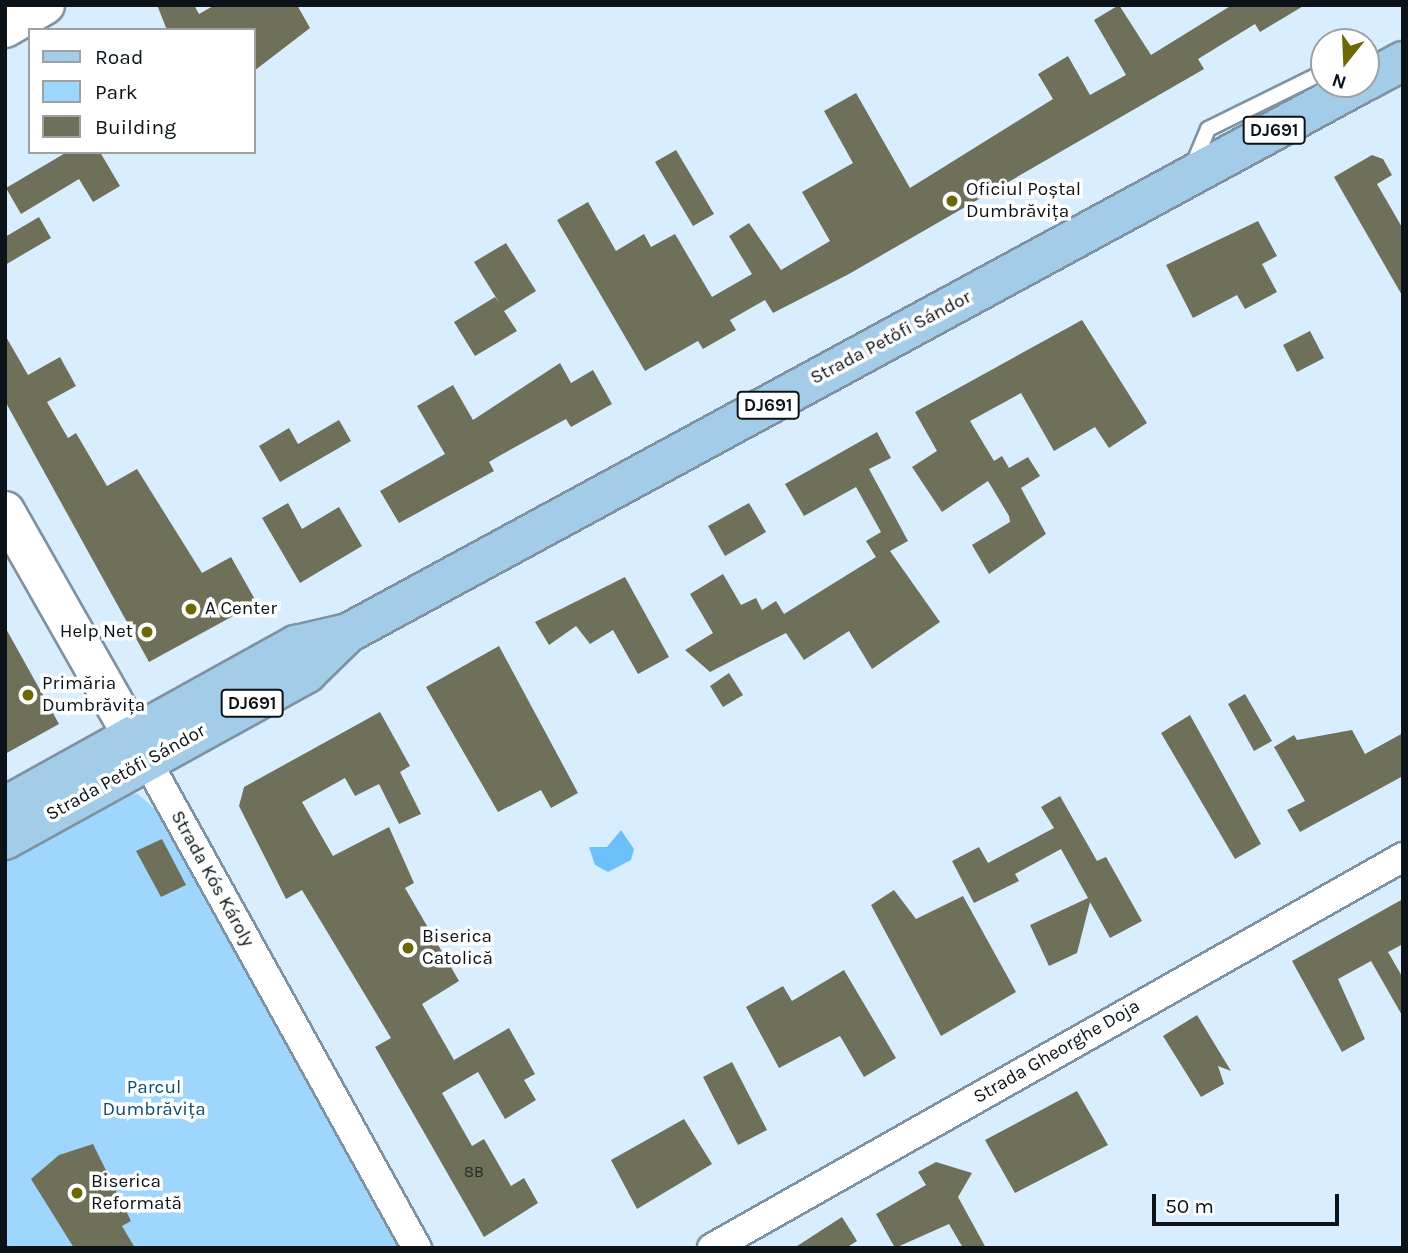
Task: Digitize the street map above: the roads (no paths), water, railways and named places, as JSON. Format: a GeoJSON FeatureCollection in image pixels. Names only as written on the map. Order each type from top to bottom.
{"type":"FeatureCollection","features":[{"type":"Feature","properties":{"kind":"main road"},"geometry":{"type":"LineString","coordinates":[[1380,73],[1403,61]]}},
{"type":"Feature","properties":{"kind":"main road","name":"Strada Petőfi Sándor"},"geometry":{"type":"LineString","coordinates":[[5,806],[307,673],[348,633],[1334,98]]}},
{"type":"Feature","properties":{"kind":"main road","name":"Strada Petőfi Sándor"},"geometry":{"type":"LineString","coordinates":[[5,840],[139,748]]}},
{"type":"Feature","properties":{"kind":"street"},"geometry":{"type":"LineString","coordinates":[[5,28],[45,5]]}},
{"type":"Feature","properties":{"kind":"street","name":"Strada Kós Károly"},"geometry":{"type":"LineString","coordinates":[[5,511],[417,1248]]}},
{"type":"Feature","properties":{"kind":"street","name":"Strada Gheorghe Doja"},"geometry":{"type":"LineString","coordinates":[[712,1248],[1403,857]]}},
{"type":"Feature","properties":{"kind":"lane"},"geometry":{"type":"LineString","coordinates":[[1188,177],[1208,129],[1310,79]]}},
{"type":"Feature","properties":{"kind":"place","name":"Oficiul Poștal Dumbrăvița"},"geometry":{"type":"Point","coordinates":[952,201]}},
{"type":"Feature","properties":{"kind":"place","name":"A Center"},"geometry":{"type":"Point","coordinates":[191,609]}},
{"type":"Feature","properties":{"kind":"place","name":"Help Net"},"geometry":{"type":"Point","coordinates":[147,632]}},
{"type":"Feature","properties":{"kind":"place","name":"Primăria Dumbrăvița"},"geometry":{"type":"Point","coordinates":[28,695]}},
{"type":"Feature","properties":{"kind":"place","name":"Biserica Catolică"},"geometry":{"type":"Point","coordinates":[408,948]}},
{"type":"Feature","properties":{"kind":"place","name":"Biserica Reformată"},"geometry":{"type":"Point","coordinates":[77,1193]}},
{"type":"Feature","properties":{"kind":"park label","name":"Parcul Dumbrăvița"},"geometry":{"type":"Point","coordinates":[154,1099]}}]}
